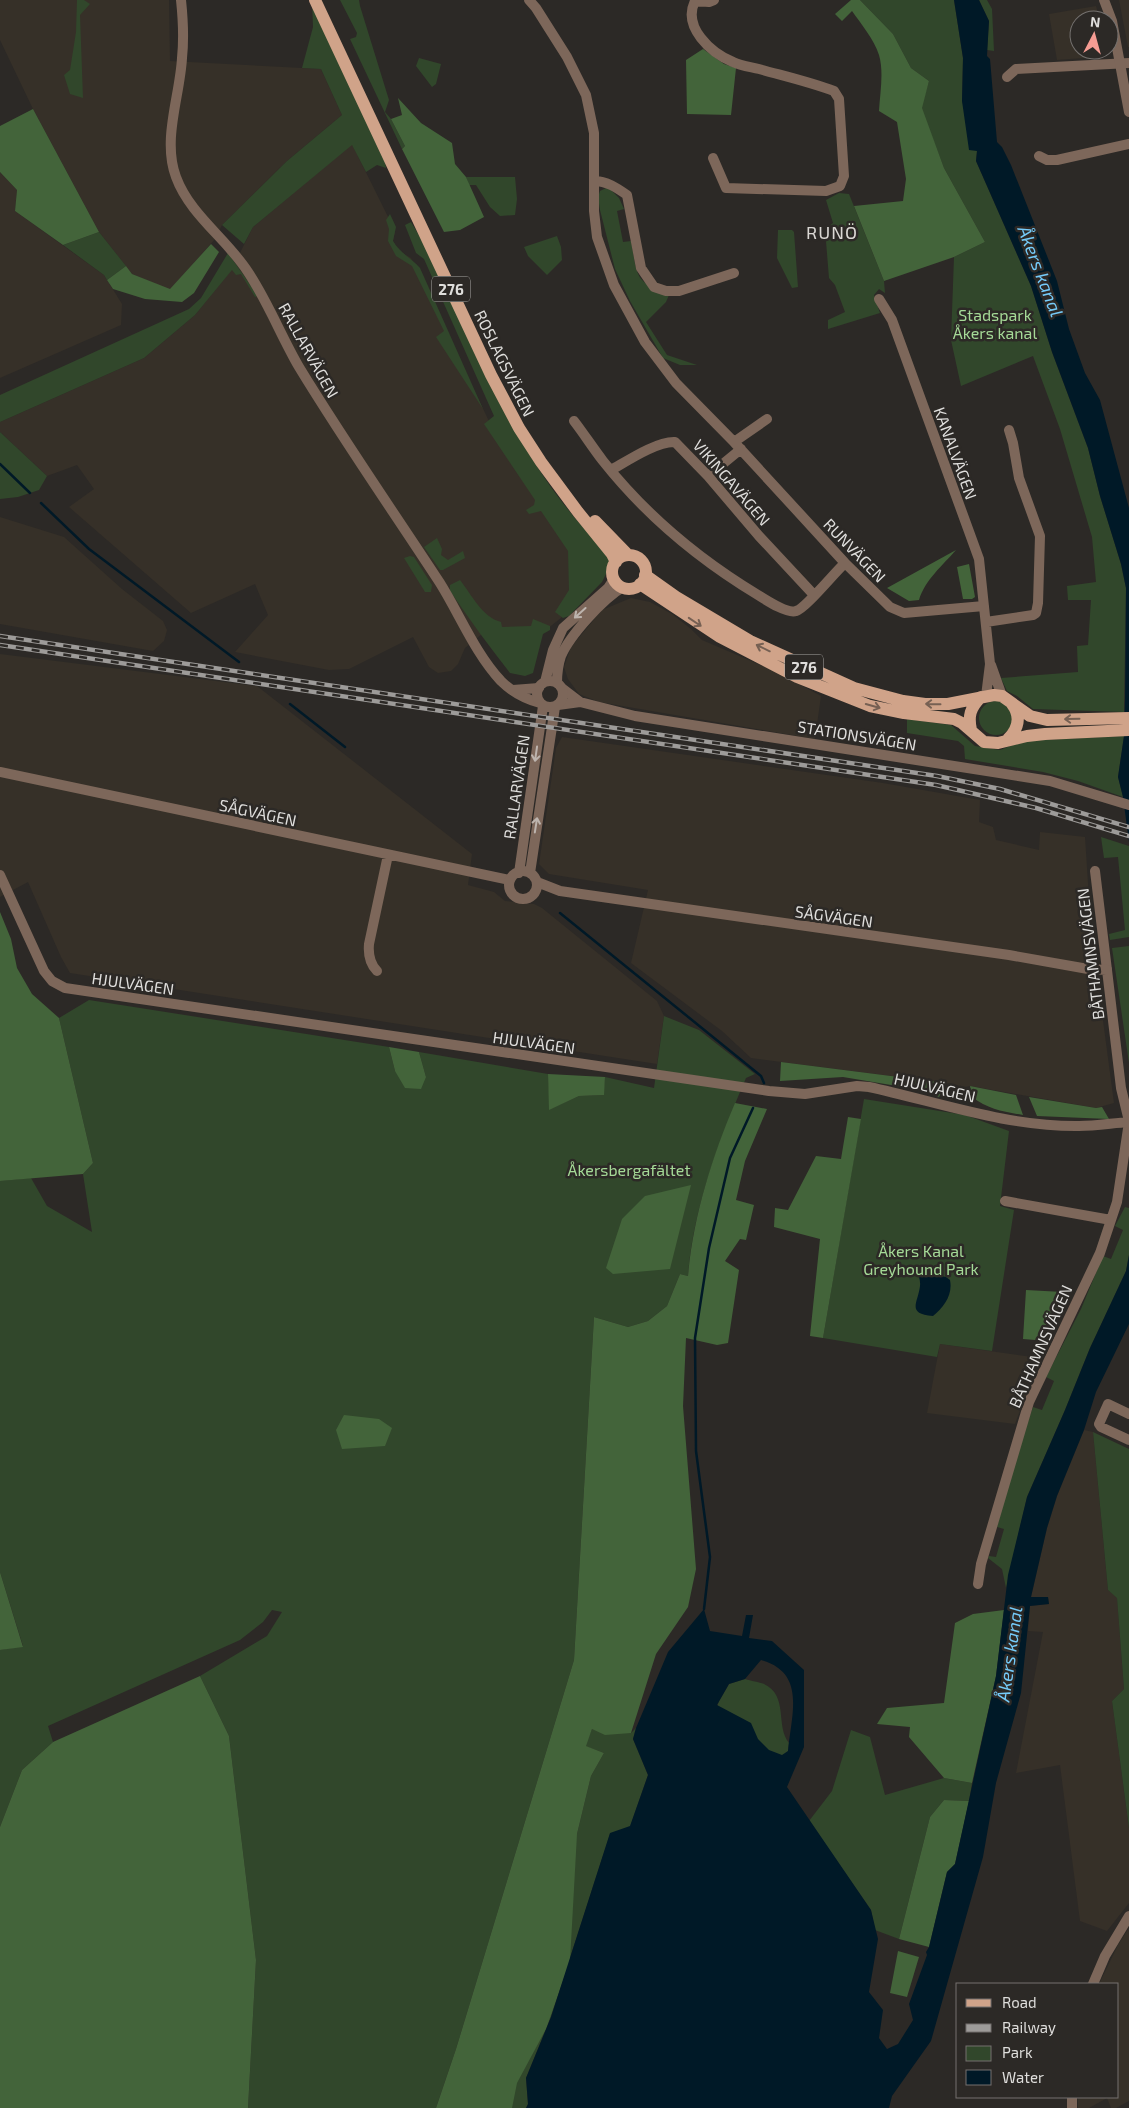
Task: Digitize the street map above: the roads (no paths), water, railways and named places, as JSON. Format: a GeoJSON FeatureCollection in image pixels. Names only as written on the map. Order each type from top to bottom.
{"type":"FeatureCollection","features":[{"type":"Feature","properties":{"kind":"main road","name":"ROSLAGSVÄGEN"},"geometry":{"type":"LineString","coordinates":[[315,0],[491,375],[519,428],[559,488],[612,554],[616,562]]}},
{"type":"Feature","properties":{"kind":"main road","name":"ROSLAGSVÄGEN"},"geometry":{"type":"LineString","coordinates":[[324,0],[509,398],[542,453],[563,482],[588,514],[628,555]]}},
{"type":"Feature","properties":{"kind":"main road"},"geometry":{"type":"LineString","coordinates":[[628,555],[616,562],[612,573],[618,583],[635,588],[643,580]]}},
{"type":"Feature","properties":{"kind":"main road","name":"276"},"geometry":{"type":"LineString","coordinates":[[628,555],[640,559],[645,566],[643,580]]}},
{"type":"Feature","properties":{"kind":"main road","name":"276"},"geometry":{"type":"LineString","coordinates":[[643,580],[676,597],[750,641],[854,688],[903,701],[925,704],[948,704],[983,696],[1006,698],[1030,716],[1038,719],[1125,724]]}},
{"type":"Feature","properties":{"kind":"main road","name":"276"},"geometry":{"type":"LineString","coordinates":[[643,580],[714,634],[797,677],[870,706],[904,714],[954,719],[971,730],[976,737],[984,742],[998,743],[1008,739],[1125,724]]}},
{"type":"Feature","properties":{"kind":"main road"},"geometry":{"type":"LineString","coordinates":[[971,730],[970,711],[983,696]]}},
{"type":"Feature","properties":{"kind":"main road"},"geometry":{"type":"LineString","coordinates":[[1006,698],[1016,709],[1018,718],[1017,726],[1008,739]]}},
{"type":"Feature","properties":{"kind":"street","name":"RALLARVÄGEN"},"geometry":{"type":"LineString","coordinates":[[182,0],[182,58],[171,159],[182,191],[199,215],[249,273],[296,362],[442,587],[490,667],[512,690],[525,698],[542,704],[519,872]]}},
{"type":"Feature","properties":{"kind":"street","name":"RUNVÄGEN"},"geometry":{"type":"LineString","coordinates":[[529,0],[567,57],[586,95],[594,134],[594,211],[597,236],[614,285],[645,342],[676,383],[738,445],[845,563],[896,611],[904,614],[984,606]]}},
{"type":"Feature","properties":{"kind":"street"},"geometry":{"type":"LineString","coordinates":[[713,158],[726,188],[826,191],[840,186],[844,176],[839,99],[834,91],[733,62],[708,47],[694,27],[692,6],[695,0],[710,2],[714,0]]}},
{"type":"Feature","properties":{"kind":"street"},"geometry":{"type":"LineString","coordinates":[[1104,0],[1125,63],[1129,112]]}},
{"type":"Feature","properties":{"kind":"street"},"geometry":{"type":"LineString","coordinates":[[1007,77],[1016,69],[1125,63]]}},
{"type":"Feature","properties":{"kind":"street"},"geometry":{"type":"LineString","coordinates":[[1039,156],[1047,160],[1057,160],[1129,144]]}},
{"type":"Feature","properties":{"kind":"street"},"geometry":{"type":"LineString","coordinates":[[594,181],[612,185],[627,195],[641,268],[654,287],[666,291],[679,291],[734,273]]}},
{"type":"Feature","properties":{"kind":"street","name":"KANALVÄGEN"},"geometry":{"type":"LineString","coordinates":[[879,299],[892,320],[979,559],[990,664],[983,696]]}},
{"type":"Feature","properties":{"kind":"street"},"geometry":{"type":"LineString","coordinates":[[708,476],[738,445],[767,420]]}},
{"type":"Feature","properties":{"kind":"street"},"geometry":{"type":"LineString","coordinates":[[574,421],[611,470],[638,500],[673,533],[721,571],[776,606],[793,612],[806,605],[845,563]]}},
{"type":"Feature","properties":{"kind":"street"},"geometry":{"type":"LineString","coordinates":[[986,622],[1033,615],[1036,613],[1038,603],[1040,536],[1019,478],[1009,430]]}},
{"type":"Feature","properties":{"kind":"street","name":"VIKINGAVÄGEN"},"geometry":{"type":"LineString","coordinates":[[611,470],[645,451],[668,441],[675,442],[708,476],[814,596]]}},
{"type":"Feature","properties":{"kind":"street"},"geometry":{"type":"LineString","coordinates":[[618,583],[579,628],[562,654],[558,668],[563,697],[556,706],[542,704],[537,696],[558,636],[563,628],[608,588],[618,583]]}},
{"type":"Feature","properties":{"kind":"street","name":"KANALVÄGEN"},"geometry":{"type":"LineString","coordinates":[[990,664],[1006,698]]}},
{"type":"Feature","properties":{"kind":"street"},"geometry":{"type":"LineString","coordinates":[[512,690],[519,691],[542,685],[549,681],[560,686]]}},
{"type":"Feature","properties":{"kind":"street","name":"STATIONSVÄGEN"},"geometry":{"type":"LineString","coordinates":[[560,686],[580,702]]}},
{"type":"Feature","properties":{"kind":"street","name":"STATIONSVÄGEN"},"geometry":{"type":"LineString","coordinates":[[556,706],[580,702],[635,716],[1050,780],[1125,803]]}},
{"type":"Feature","properties":{"kind":"street","name":"RALLARVÄGEN"},"geometry":{"type":"LineString","coordinates":[[530,874],[556,706]]}},
{"type":"Feature","properties":{"kind":"street","name":"SÅGVÄGEN"},"geometry":{"type":"LineString","coordinates":[[0,772],[510,880]]}},
{"type":"Feature","properties":{"kind":"street"},"geometry":{"type":"LineString","coordinates":[[377,971],[372,966],[368,954],[388,855]]}},
{"type":"Feature","properties":{"kind":"street","name":"BÅTHAMNSVÄGEN"},"geometry":{"type":"LineString","coordinates":[[978,1584],[981,1564],[1029,1402],[1100,1253],[1117,1202],[1129,1122],[1121,1088],[1095,871]]}},
{"type":"Feature","properties":{"kind":"street"},"geometry":{"type":"LineString","coordinates":[[519,872],[530,874],[537,882],[534,894],[528,898],[516,897],[510,888],[510,880],[519,872]]}},
{"type":"Feature","properties":{"kind":"street","name":"HJULVÄGEN"},"geometry":{"type":"LineString","coordinates":[[0,875],[44,971],[52,981],[65,988],[769,1091],[806,1094],[851,1087],[869,1087],[964,1111],[1029,1122],[1079,1126],[1129,1122]]}},
{"type":"Feature","properties":{"kind":"street","name":"SÅGVÄGEN"},"geometry":{"type":"LineString","coordinates":[[537,882],[557,890],[1009,955],[1088,969],[1107,970]]}},
{"type":"Feature","properties":{"kind":"street","name":"SÅGVÄGEN"},"geometry":{"type":"LineString","coordinates":[[534,894],[557,890]]}},
{"type":"Feature","properties":{"kind":"street"},"geometry":{"type":"LineString","coordinates":[[1005,1201],[1111,1220]]}},
{"type":"Feature","properties":{"kind":"street"},"geometry":{"type":"LineString","coordinates":[[1129,1414],[1108,1404],[1099,1424],[1101,1427],[1129,1440]]}},
{"type":"Feature","properties":{"kind":"street"},"geometry":{"type":"LineString","coordinates":[[1093,1983],[1105,1956],[1129,1916]]}},
{"type":"Feature","properties":{"kind":"water","name":"Åkers kanal"},"geometry":{"type":"Polygon","coordinates":[[[954,0],[979,0],[989,21],[987,56],[990,59],[997,142],[1002,147],[1011,165],[1057,281],[1069,329],[1085,373],[1100,400],[1129,508],[1129,842],[1123,797],[1118,777],[1124,736],[1126,588],[1088,448],[1052,352],[1031,286],[976,161],[977,151],[969,150],[962,101],[963,58],[954,0]]]}},
{"type":"Feature","properties":{"kind":"water","name":"Åkers kanal"},"geometry":{"type":"Polygon","coordinates":[[[1129,1255],[1129,1324],[1096,1392],[1084,1430],[1057,1496],[1047,1528],[1031,1597],[1048,1597],[1049,1604],[1030,1606],[1021,1693],[996,1783],[983,1857],[931,2041],[892,2096],[889,2108],[526,2108],[528,2104],[526,2078],[551,2017],[610,1833],[630,1826],[648,1775],[633,1739],[636,1728],[668,1652],[704,1609],[710,1631],[742,1636],[746,1615],[753,1615],[749,1638],[772,1641],[804,1670],[804,1747],[787,1787],[871,1910],[878,1939],[869,1992],[883,2010],[879,2038],[887,2049],[898,2044],[913,2020],[909,2004],[927,1955],[926,1952],[929,1947],[947,1872],[955,1864],[996,1676],[1008,1575],[1027,1497],[1090,1348],[1126,1271],[1129,1255]],[[761,1660],[745,1679],[729,1684],[717,1705],[751,1723],[758,1739],[769,1750],[782,1755],[788,1751],[793,1697],[791,1685],[785,1675],[775,1666],[761,1660]]]}},
{"type":"Feature","properties":{"kind":"water"},"geometry":{"type":"Polygon","coordinates":[[[919,1266],[927,1267],[936,1275],[950,1280],[949,1296],[941,1309],[933,1316],[919,1313],[916,1310],[920,1286],[919,1266]]]}},
{"type":"Feature","properties":{"kind":"waterway"},"geometry":{"type":"LineString","coordinates":[[0,464],[30,493]]}},
{"type":"Feature","properties":{"kind":"waterway"},"geometry":{"type":"LineString","coordinates":[[41,503],[89,549],[239,662]]}},
{"type":"Feature","properties":{"kind":"waterway"},"geometry":{"type":"LineString","coordinates":[[290,704],[345,747]]}},
{"type":"Feature","properties":{"kind":"waterway"},"geometry":{"type":"LineString","coordinates":[[560,913],[761,1076],[764,1083]]}},
{"type":"Feature","properties":{"kind":"waterway"},"geometry":{"type":"LineString","coordinates":[[704,1609],[710,1557],[696,1451],[695,1338],[709,1248],[730,1158],[753,1108]]}},
{"type":"Feature","properties":{"kind":"railway"},"geometry":{"type":"LineString","coordinates":[[0,636],[937,776],[1000,789],[1129,827]]}},
{"type":"Feature","properties":{"kind":"railway"},"geometry":{"type":"LineString","coordinates":[[0,645],[936,785],[1036,808],[1129,836]]}},
{"type":"Feature","properties":{"kind":"district","name":"RUNÖ"},"geometry":{"type":"Point","coordinates":[832,232]}},
{"type":"Feature","properties":{"kind":"park label","name":"Stadspark Åkers kanal"},"geometry":{"type":"Point","coordinates":[995,323]}},
{"type":"Feature","properties":{"kind":"park label","name":"Åkersbergafältet"},"geometry":{"type":"Point","coordinates":[629,1169]}},
{"type":"Feature","properties":{"kind":"park label","name":"Åkers Kanal Greyhound Park"},"geometry":{"type":"Point","coordinates":[921,1259]}}]}
